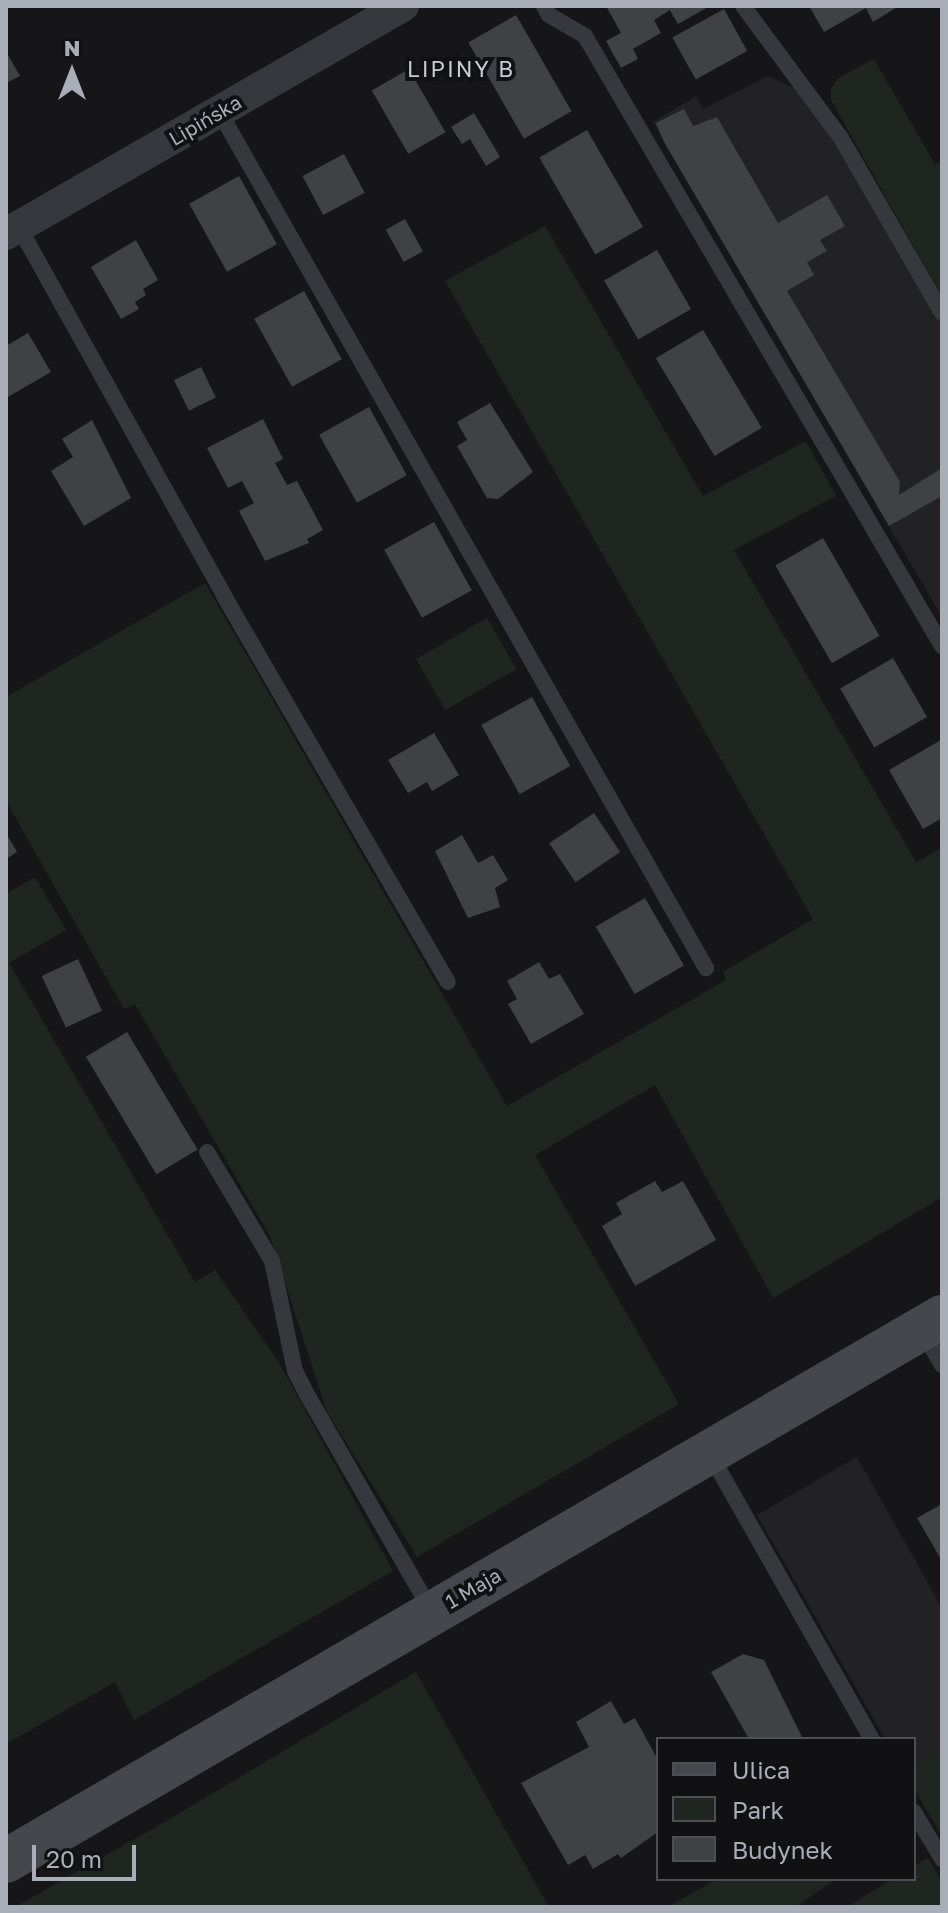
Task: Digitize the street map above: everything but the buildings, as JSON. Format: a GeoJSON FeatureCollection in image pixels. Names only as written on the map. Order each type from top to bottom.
{"type":"FeatureCollection","features":[{"type":"Feature","properties":{"kind":"main road","name":"1 Maja"},"geometry":{"type":"LineString","coordinates":[[6,1861],[708,1452],[935,1337]]}},
{"type":"Feature","properties":{"kind":"street","name":"Lipińska"},"geometry":{"type":"LineString","coordinates":[[13,230],[403,6]]}},
{"type":"Feature","properties":{"kind":"lane"},"geometry":{"type":"LineString","coordinates":[[544,6],[549,15],[585,36],[942,646]]}},
{"type":"Feature","properties":{"kind":"lane"},"geometry":{"type":"LineString","coordinates":[[743,6],[834,127],[942,313]]}},
{"type":"Feature","properties":{"kind":"lane"},"geometry":{"type":"LineString","coordinates":[[219,111],[706,968]]}},
{"type":"Feature","properties":{"kind":"lane"},"geometry":{"type":"LineString","coordinates":[[13,230],[448,982]]}},
{"type":"Feature","properties":{"kind":"lane"},"geometry":{"type":"LineString","coordinates":[[207,1152],[272,1261],[295,1371],[432,1612]]}},
{"type":"Feature","properties":{"kind":"lane"},"geometry":{"type":"LineString","coordinates":[[708,1452],[871,1737]]}},
{"type":"Feature","properties":{"kind":"lane"},"geometry":{"type":"LineString","coordinates":[[916,1815],[942,1859]]}},
{"type":"Feature","properties":{"kind":"shaded area"},"geometry":{"type":"Polygon","coordinates":[[[768,76],[808,95],[942,325],[942,617],[653,122],[696,96],[703,109],[768,76]]]}},
{"type":"Feature","properties":{"kind":"shaded area"},"geometry":{"type":"Polygon","coordinates":[[[857,1457],[942,1608],[942,1748],[916,1763],[916,1737],[884,1737],[757,1515],[857,1457]]]}},
{"type":"Feature","properties":{"kind":"green space"},"geometry":{"type":"Polygon","coordinates":[[[874,59],[935,164],[942,161],[942,297],[831,100],[831,88],[840,77],[874,59]]]}},
{"type":"Feature","properties":{"kind":"green space"},"geometry":{"type":"Polygon","coordinates":[[[545,226],[703,496],[806,441],[836,496],[734,550],[916,862],[942,848],[942,1197],[773,1298],[655,1085],[535,1155],[679,1404],[417,1557],[327,1412],[270,1236],[135,1004],[124,1009],[6,801],[6,697],[205,583],[507,1106],[726,980],[723,972],[813,919],[445,281],[545,226]]]}},
{"type":"Feature","properties":{"kind":"green space"},"geometry":{"type":"Polygon","coordinates":[[[487,618],[516,669],[445,710],[416,659],[487,618]]]}},
{"type":"Feature","properties":{"kind":"green space"},"geometry":{"type":"Polygon","coordinates":[[[35,877],[66,930],[9,963],[195,1282],[215,1270],[280,1364],[393,1571],[134,1720],[115,1682],[6,1744],[6,894],[35,877]]]}},
{"type":"Feature","properties":{"kind":"green space"},"geometry":{"type":"Polygon","coordinates":[[[416,1672],[549,1907],[15,1907],[161,1824],[416,1672]]]}},
{"type":"Feature","properties":{"kind":"green space"},"geometry":{"type":"Polygon","coordinates":[[[942,1748],[942,1836],[916,1792],[916,1763],[942,1748]]]}},
{"type":"Feature","properties":{"kind":"green space"},"geometry":{"type":"Polygon","coordinates":[[[928,1858],[942,1882],[942,1907],[847,1907],[889,1881],[916,1881],[916,1865],[928,1858]]]}},
{"type":"Feature","properties":{"kind":"green space"},"geometry":{"type":"Polygon","coordinates":[[[714,1881],[833,1881],[795,1907],[668,1907],[714,1881]]]}},
{"type":"Feature","properties":{"kind":"district","name":"LIPINY B"},"geometry":{"type":"Point","coordinates":[461,69]}}]}
